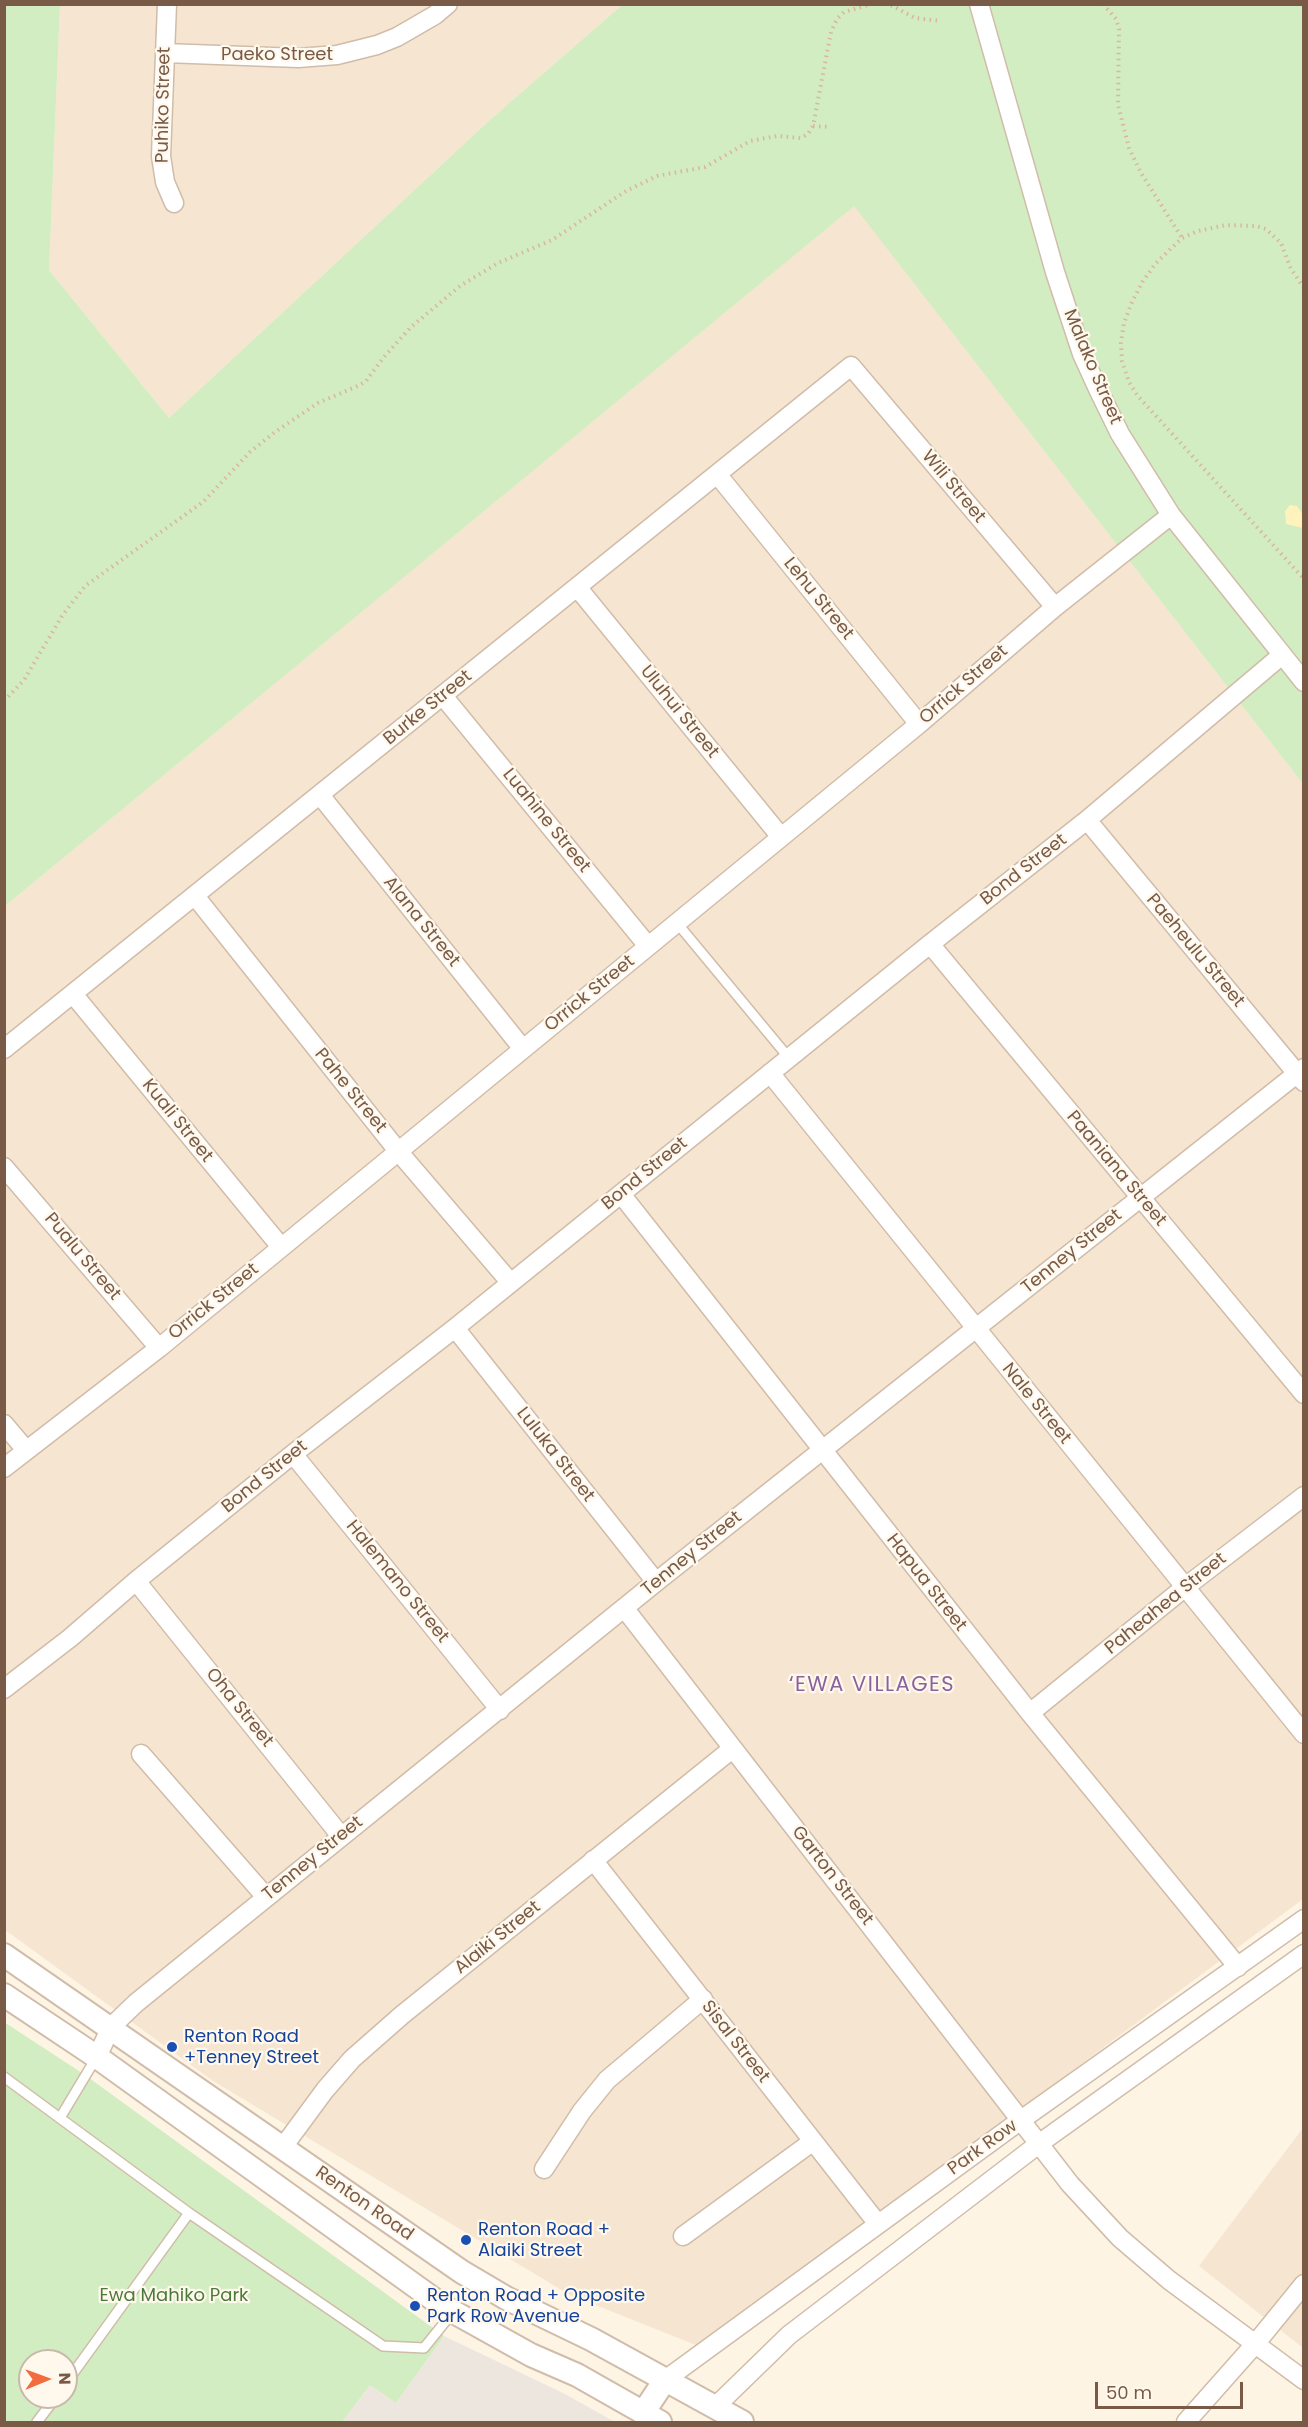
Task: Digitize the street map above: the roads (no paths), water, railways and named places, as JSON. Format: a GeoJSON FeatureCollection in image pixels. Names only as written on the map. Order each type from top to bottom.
{"type":"FeatureCollection","features":[{"type":"Feature","properties":{"kind":"street","name":"Puhiko Street"},"geometry":{"type":"LineString","coordinates":[[167,4],[161,156],[165,182],[174,203]]}},
{"type":"Feature","properties":{"kind":"street","name":"Paeko Street"},"geometry":{"type":"LineString","coordinates":[[165,54],[298,58],[337,55],[377,45],[397,37],[435,15],[448,4]]}},
{"type":"Feature","properties":{"kind":"street","name":"Malako Street"},"geometry":{"type":"LineString","coordinates":[[979,4],[1055,272],[1082,354],[1120,434],[1171,515],[1304,682]]}},
{"type":"Feature","properties":{"kind":"street","name":"Burke Street"},"geometry":{"type":"LineString","coordinates":[[4,1050],[851,366]]}},
{"type":"Feature","properties":{"kind":"street","name":"Wili Street"},"geometry":{"type":"LineString","coordinates":[[851,366],[1054,607]]}},
{"type":"Feature","properties":{"kind":"street","name":"Lehu Street"},"geometry":{"type":"LineString","coordinates":[[717,474],[919,724]]}},
{"type":"Feature","properties":{"kind":"street","name":"Orrick Street"},"geometry":{"type":"LineString","coordinates":[[4,1468],[159,1348],[919,724],[1054,607],[1171,515]]}},
{"type":"Feature","properties":{"kind":"street","name":"Uluhui Street"},"geometry":{"type":"LineString","coordinates":[[577,587],[781,837]]}},
{"type":"Feature","properties":{"kind":"street","name":"Bond Street"},"geometry":{"type":"LineString","coordinates":[[6,1684],[70,1638],[136,1581],[293,1454],[455,1328],[1087,820],[1282,655]]}},
{"type":"Feature","properties":{"kind":"street","name":"Luahine Street"},"geometry":{"type":"LineString","coordinates":[[443,696],[648,946]]}},
{"type":"Feature","properties":{"kind":"street","name":"Alana Street"},"geometry":{"type":"LineString","coordinates":[[320,795],[523,1049]]}},
{"type":"Feature","properties":{"kind":"street","name":"Paeheulu Street"},"geometry":{"type":"LineString","coordinates":[[1087,820],[1301,1075]]}},
{"type":"Feature","properties":{"kind":"street","name":"Pahe Street"},"geometry":{"type":"LineString","coordinates":[[195,896],[398,1151],[510,1282]]}},
{"type":"Feature","properties":{"kind":"street","name":"Paaniana Street"},"geometry":{"type":"LineString","coordinates":[[930,944],[1304,1394]]}},
{"type":"Feature","properties":{"kind":"street","name":"Kuali Street"},"geometry":{"type":"LineString","coordinates":[[73,994],[281,1247]]}},
{"type":"Feature","properties":{"kind":"street","name":"Nale Street"},"geometry":{"type":"LineString","coordinates":[[770,1073],[1304,1734]]}},
{"type":"Feature","properties":{"kind":"street","name":"Tenney Street"},"geometry":{"type":"LineString","coordinates":[[97,2056],[111,2027],[145,1996],[266,1897],[1139,1197],[1301,1075]]}},
{"type":"Feature","properties":{"kind":"street","name":"Pualu Street"},"geometry":{"type":"LineString","coordinates":[[4,1167],[159,1348]]}},
{"type":"Feature","properties":{"kind":"street","name":"Hapua Street"},"geometry":{"type":"LineString","coordinates":[[621,1194],[1030,1713],[1238,1967]]}},
{"type":"Feature","properties":{"kind":"street","name":"Luluka Street"},"geometry":{"type":"LineString","coordinates":[[455,1328],[656,1582]]}},
{"type":"Feature","properties":{"kind":"street"},"geometry":{"type":"LineString","coordinates":[[4,1424],[26,1450]]}},
{"type":"Feature","properties":{"kind":"street","name":"Halemano Street"},"geometry":{"type":"LineString","coordinates":[[293,1454],[500,1710]]}},
{"type":"Feature","properties":{"kind":"street","name":"Paheahea Street"},"geometry":{"type":"LineString","coordinates":[[1030,1713],[1184,1588],[1304,1496]]}},
{"type":"Feature","properties":{"kind":"street","name":"Oha Street"},"geometry":{"type":"LineString","coordinates":[[136,1581],[341,1836]]}},
{"type":"Feature","properties":{"kind":"street","name":"Garton Street"},"geometry":{"type":"LineString","coordinates":[[625,1609],[1070,2184],[1120,2238],[1169,2280],[1304,2380]]}},
{"type":"Feature","properties":{"kind":"street","name":"Alaiki Street"},"geometry":{"type":"LineString","coordinates":[[283,2147],[325,2090],[352,2059],[402,2015],[732,1749]]}},
{"type":"Feature","properties":{"kind":"street"},"geometry":{"type":"LineString","coordinates":[[141,1754],[266,1897]]}},
{"type":"Feature","properties":{"kind":"street","name":"Sisal Street"},"geometry":{"type":"LineString","coordinates":[[593,1860],[878,2224]]}},
{"type":"Feature","properties":{"kind":"street","name":"Park Row"},"geometry":{"type":"LineString","coordinates":[[665,2380],[1021,2120],[1304,1919]]}},
{"type":"Feature","properties":{"kind":"street","name":"Park Row"},"geometry":{"type":"LineString","coordinates":[[707,2415],[789,2335],[1040,2143],[1304,1954]]}},
{"type":"Feature","properties":{"kind":"street","name":"Renton Road"},"geometry":{"type":"LineString","coordinates":[[4,1955],[462,2271],[506,2298],[591,2339],[665,2380],[707,2415],[742,2422]]}},
{"type":"Feature","properties":{"kind":"street","name":"Renton Road"},"geometry":{"type":"LineString","coordinates":[[4,1995],[97,2056],[390,2269],[453,2312],[531,2355],[577,2375],[646,2419]]}},
{"type":"Feature","properties":{"kind":"street"},"geometry":{"type":"LineString","coordinates":[[544,2169],[582,2111],[607,2080],[703,1999]]}},
{"type":"Feature","properties":{"kind":"street"},"geometry":{"type":"LineString","coordinates":[[683,2236],[812,2142]]}},
{"type":"Feature","properties":{"kind":"street"},"geometry":{"type":"LineString","coordinates":[[1186,2422],[1256,2343],[1304,2284]]}},
{"type":"Feature","properties":{"kind":"street"},"geometry":{"type":"LineString","coordinates":[[646,2419],[665,2380]]}},
{"type":"Feature","properties":{"kind":"lane"},"geometry":{"type":"LineString","coordinates":[[677,923],[789,1058]]}},
{"type":"Feature","properties":{"kind":"lane"},"geometry":{"type":"LineString","coordinates":[[60,2118],[97,2056]]}},
{"type":"Feature","properties":{"kind":"lane"},"geometry":{"type":"LineString","coordinates":[[4,2077],[189,2213],[383,2346],[424,2348],[453,2312]]}},
{"type":"Feature","properties":{"kind":"lane"},"geometry":{"type":"LineString","coordinates":[[78,2366],[189,2213]]}},
{"type":"Feature","properties":{"kind":"lane"},"geometry":{"type":"LineString","coordinates":[[37,2422],[47,2409]]}},
{"type":"Feature","properties":{"kind":"place","name":"Renton Road +Tenney Street"},"geometry":{"type":"Point","coordinates":[172,2047]}},
{"type":"Feature","properties":{"kind":"place","name":"Renton Road + Alaiki Street"},"geometry":{"type":"Point","coordinates":[466,2240]}},
{"type":"Feature","properties":{"kind":"place","name":"Renton Road + Opposite Park Row Avenue"},"geometry":{"type":"Point","coordinates":[415,2306]}},
{"type":"Feature","properties":{"kind":"district","name":"‘EWA VILLAGES"},"geometry":{"type":"Point","coordinates":[872,1686]}},
{"type":"Feature","properties":{"kind":"park label","name":"Ewa Mahiko Park"},"geometry":{"type":"Point","coordinates":[174,2296]}}]}
